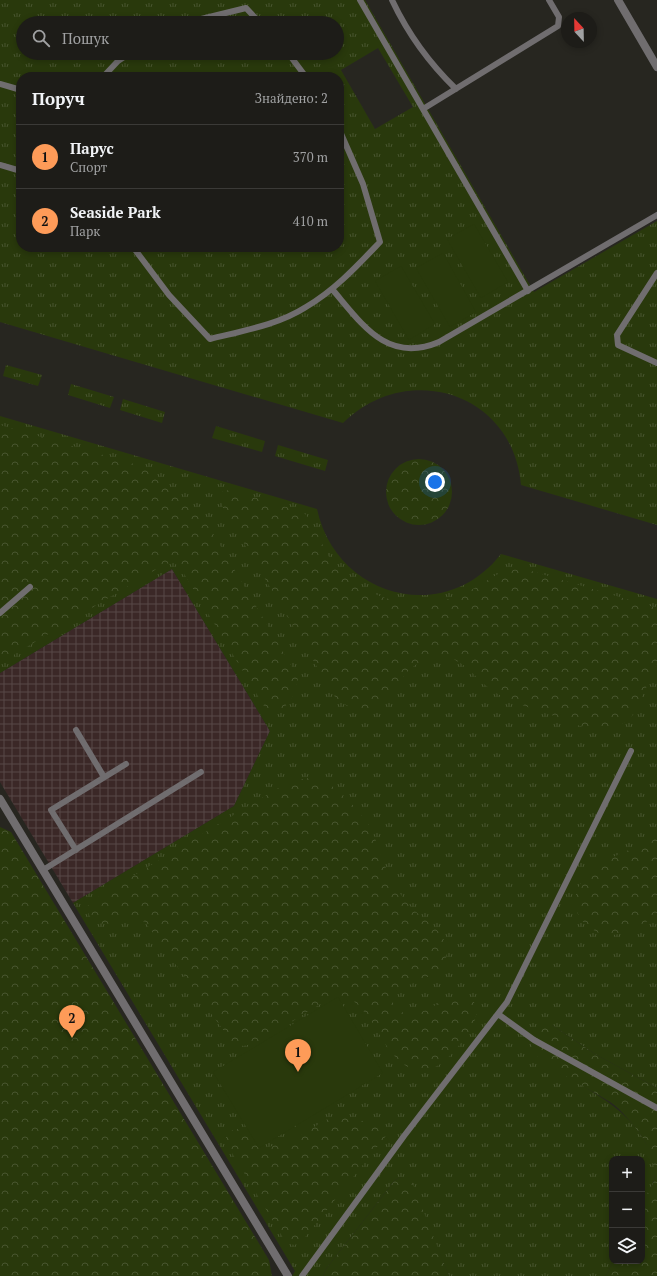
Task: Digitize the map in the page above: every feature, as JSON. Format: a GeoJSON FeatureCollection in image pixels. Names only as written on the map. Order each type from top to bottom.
{"type":"FeatureCollection","features":[{"type":"Feature","properties":{"kind":"street"},"geometry":{"type":"LineString","coordinates":[[618,0],[657,67]]}},
{"type":"Feature","properties":{"kind":"street"},"geometry":{"type":"LineString","coordinates":[[0,799],[288,1276]]}},
{"type":"Feature","properties":{"kind":"lane"},"geometry":{"type":"LineString","coordinates":[[360,0],[528,290]]}},
{"type":"Feature","properties":{"kind":"lane"},"geometry":{"type":"LineString","coordinates":[[392,0],[413,39],[426,57],[456,89]]}},
{"type":"Feature","properties":{"kind":"lane"},"geometry":{"type":"LineString","coordinates":[[423,109],[558,26],[559,17],[549,0]]}},
{"type":"Feature","properties":{"kind":"lane"},"geometry":{"type":"LineString","coordinates":[[213,16],[246,8],[253,16]]}},
{"type":"Feature","properties":{"kind":"lane"},"geometry":{"type":"LineString","coordinates":[[108,72],[120,60]]}},
{"type":"Feature","properties":{"kind":"lane"},"geometry":{"type":"LineString","coordinates":[[293,60],[302,72]]}},
{"type":"Feature","properties":{"kind":"lane"},"geometry":{"type":"LineString","coordinates":[[0,84],[16,89]]}},
{"type":"Feature","properties":{"kind":"lane"},"geometry":{"type":"LineString","coordinates":[[138,252],[168,295],[210,339],[269,324],[306,308],[332,289],[380,242],[363,184],[344,140]]}},
{"type":"Feature","properties":{"kind":"lane"},"geometry":{"type":"LineString","coordinates":[[0,165],[16,170]]}},
{"type":"Feature","properties":{"kind":"lane"},"geometry":{"type":"LineString","coordinates":[[332,289],[372,335],[388,344],[414,348],[439,342],[657,215]]}},
{"type":"Feature","properties":{"kind":"lane"},"geometry":{"type":"LineString","coordinates":[[657,273],[617,335],[618,345],[657,363]]}},
{"type":"Feature","properties":{"kind":"lane"},"geometry":{"type":"LineString","coordinates":[[0,613],[30,587]]}},
{"type":"Feature","properties":{"kind":"lane"},"geometry":{"type":"LineString","coordinates":[[76,730],[104,777]]}},
{"type":"Feature","properties":{"kind":"lane"},"geometry":{"type":"LineString","coordinates":[[302,1276],[404,1136],[507,1002],[631,751]]}},
{"type":"Feature","properties":{"kind":"lane"},"geometry":{"type":"LineString","coordinates":[[76,850],[51,810],[126,764]]}},
{"type":"Feature","properties":{"kind":"lane"},"geometry":{"type":"LineString","coordinates":[[43,870],[201,772]]}},
{"type":"Feature","properties":{"kind":"lane"},"geometry":{"type":"LineString","coordinates":[[498,1014],[534,1040],[657,1108]]}},
{"type":"Feature","properties":{"kind":"shaded area"},"geometry":{"type":"Polygon","coordinates":[[[172,569],[270,731],[234,806],[73,903],[0,782],[0,673],[172,569]]]}},
{"type":"Feature","properties":{"kind":"green space"},"geometry":{"type":"Polygon","coordinates":[[[0,0],[365,0],[534,292],[657,221],[657,525],[521,485],[514,453],[499,427],[478,408],[453,396],[425,390],[397,393],[369,404],[343,423],[0,322],[0,0]]]}},
{"type":"Feature","properties":{"kind":"green space"},"geometry":{"type":"Polygon","coordinates":[[[474,224],[508,282],[481,298],[447,239],[474,224]]]}},
{"type":"Feature","properties":{"kind":"green space"},"geometry":{"type":"Polygon","coordinates":[[[443,253],[476,312],[450,327],[416,268],[443,253]]]}},
{"type":"Feature","properties":{"kind":"green space"},"geometry":{"type":"Polygon","coordinates":[[[401,266],[435,324],[409,340],[375,281],[401,266]]]}},
{"type":"Feature","properties":{"kind":"green space"},"geometry":{"type":"Polygon","coordinates":[[[6,365],[42,375],[38,386],[3,376],[6,365]]]}},
{"type":"Feature","properties":{"kind":"green space"},"geometry":{"type":"Polygon","coordinates":[[[71,384],[114,397],[110,408],[68,395],[71,384]]]}},
{"type":"Feature","properties":{"kind":"green space"},"geometry":{"type":"Polygon","coordinates":[[[123,399],[165,412],[162,423],[120,410],[123,399]]]}},
{"type":"Feature","properties":{"kind":"green space"},"geometry":{"type":"Polygon","coordinates":[[[0,416],[317,509],[328,539],[346,563],[369,581],[395,592],[423,595],[451,590],[478,577],[501,554],[657,599],[657,1088],[595,1054],[552,1025],[541,1059],[600,1097],[627,1118],[639,1131],[653,1159],[655,1167],[654,1180],[645,1199],[645,1156],[609,1156],[609,1264],[612,1264],[606,1276],[449,1276],[408,1177],[401,1177],[395,1180],[326,1269],[323,1276],[292,1276],[295,1271],[73,903],[234,806],[270,731],[172,569],[0,673],[0,416]]]}},
{"type":"Feature","properties":{"kind":"green space"},"geometry":{"type":"Polygon","coordinates":[[[0,425],[134,464],[157,477],[177,492],[211,530],[298,677],[295,691],[287,704],[277,711],[271,710],[264,706],[180,567],[174,563],[165,564],[0,663],[0,425]]]}},
{"type":"Feature","properties":{"kind":"green space"},"geometry":{"type":"Polygon","coordinates":[[[216,426],[265,441],[262,452],[212,438],[216,426]]]}},
{"type":"Feature","properties":{"kind":"green space"},"geometry":{"type":"Polygon","coordinates":[[[278,445],[328,460],[325,471],[275,456],[278,445]]]}},
{"type":"Feature","properties":{"kind":"green space"},"geometry":{"type":"Polygon","coordinates":[[[413,459],[425,459],[432,461],[443,468],[450,479],[452,492],[450,505],[443,516],[432,523],[425,525],[413,525],[406,523],[395,516],[388,505],[386,498],[386,486],[388,479],[395,468],[406,461],[413,459]]]}},
{"type":"Feature","properties":{"kind":"green space"},"geometry":{"type":"Polygon","coordinates":[[[230,490],[303,512],[313,525],[329,556],[340,571],[368,591],[384,598],[401,602],[435,602],[453,598],[479,586],[494,576],[509,570],[528,570],[657,608],[657,664],[635,712],[628,720],[614,728],[598,730],[583,727],[501,696],[460,663],[448,657],[434,657],[414,666],[404,676],[398,688],[389,699],[374,708],[366,710],[358,709],[342,703],[335,697],[223,508],[220,498],[223,491],[230,490]]]}},
{"type":"Feature","properties":{"kind":"green space"},"geometry":{"type":"Polygon","coordinates":[[[309,778],[323,781],[332,786],[357,810],[371,829],[388,873],[396,888],[412,909],[439,932],[446,945],[447,953],[442,967],[430,976],[394,992],[392,1001],[400,1010],[408,1014],[417,1014],[444,1000],[461,996],[472,1000],[477,1008],[476,1018],[471,1029],[454,1051],[439,1065],[427,1069],[415,1069],[404,1064],[394,1055],[358,1005],[348,998],[335,995],[257,1043],[243,1046],[232,1042],[145,922],[136,918],[127,917],[107,924],[102,924],[94,921],[89,914],[88,905],[95,899],[290,781],[309,778]]]}},
{"type":"Feature","properties":{"kind":"green space"},"geometry":{"type":"Polygon","coordinates":[[[0,827],[11,832],[269,1260],[272,1276],[0,1276],[0,827]]]}},
{"type":"Feature","properties":{"kind":"green space"},"geometry":{"type":"Polygon","coordinates":[[[657,837],[657,916],[624,933],[609,935],[599,933],[585,924],[577,912],[575,898],[580,884],[585,877],[600,864],[609,859],[657,837]]]}},
{"type":"Feature","properties":{"kind":"green space"},"geometry":{"type":"Polygon","coordinates":[[[338,997],[383,1073],[259,1148],[213,1072],[338,997]]]}},
{"type":"Feature","properties":{"kind":"green space"},"geometry":{"type":"Polygon","coordinates":[[[545,1025],[552,1025],[595,1054],[657,1088],[657,1276],[606,1276],[612,1264],[645,1264],[645,1198],[654,1181],[654,1166],[650,1152],[638,1132],[616,1106],[547,1064],[534,1052],[531,1044],[533,1036],[541,1027],[545,1025]]]}},
{"type":"Feature","properties":{"kind":"green space"},"geometry":{"type":"Polygon","coordinates":[[[340,1114],[369,1123],[382,1125],[386,1128],[386,1136],[302,1241],[296,1245],[290,1244],[285,1241],[226,1143],[228,1133],[237,1129],[244,1129],[260,1150],[293,1139],[333,1116],[340,1114]]]}},
{"type":"Feature","properties":{"kind":"green space"},"geometry":{"type":"Polygon","coordinates":[[[401,1177],[408,1177],[412,1182],[449,1276],[323,1276],[326,1269],[395,1180],[401,1177]]]}},
{"type":"Feature","properties":{"kind":"place","name":"Seaside Park"},"geometry":{"type":"Point","coordinates":[72,1038]}},
{"type":"Feature","properties":{"kind":"place","name":"Парус"},"geometry":{"type":"Point","coordinates":[298,1072]}}]}
